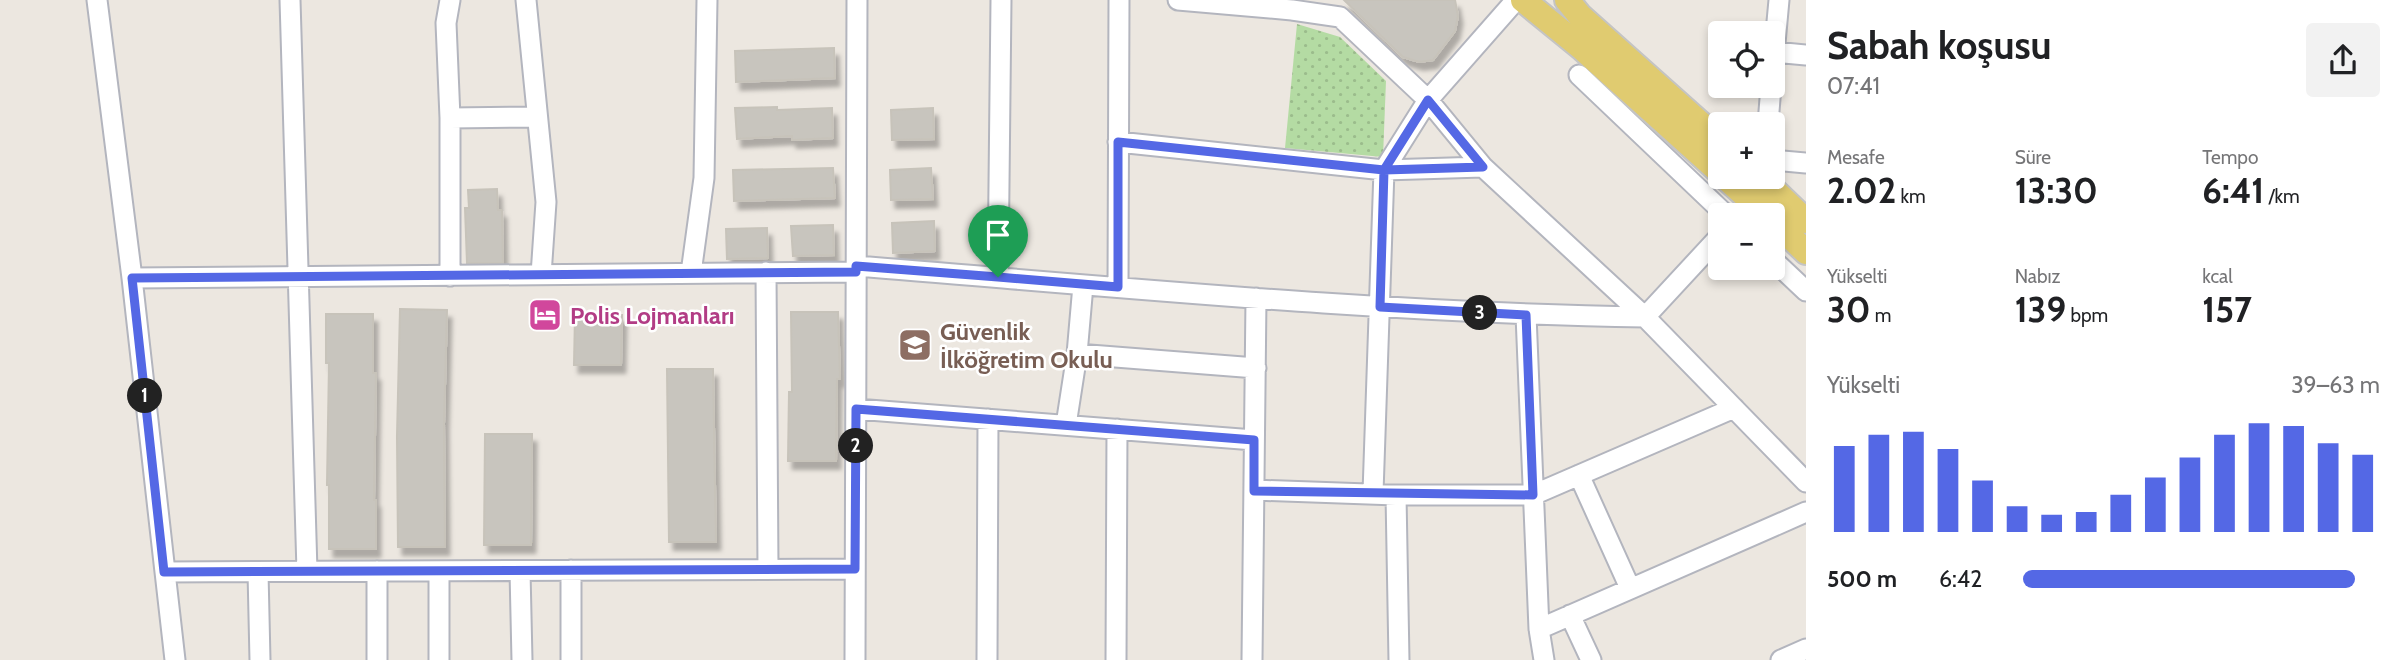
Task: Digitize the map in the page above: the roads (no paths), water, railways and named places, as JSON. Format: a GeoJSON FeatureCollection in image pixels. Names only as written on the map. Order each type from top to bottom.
{"type":"FeatureCollection","features":[{"type":"Feature","properties":{"kind":"main road"},"geometry":{"type":"LineString","coordinates":[[1523,0],[1583,48],[1708,161]]}},
{"type":"Feature","properties":{"kind":"main road"},"geometry":{"type":"LineString","coordinates":[[1567,0],[1580,16],[1708,130]]}},
{"type":"Feature","properties":{"kind":"main road"},"geometry":{"type":"LineString","coordinates":[[1736,189],[1749,203]]}},
{"type":"Feature","properties":{"kind":"main road"},"geometry":{"type":"LineString","coordinates":[[1773,189],[1806,220]]}},
{"type":"Feature","properties":{"kind":"main road"},"geometry":{"type":"LineString","coordinates":[[1785,235],[1806,252]]}},
{"type":"Feature","properties":{"kind":"street"},"geometry":{"type":"LineString","coordinates":[[97,0],[132,278],[175,660]]}},
{"type":"Feature","properties":{"kind":"street"},"geometry":{"type":"LineString","coordinates":[[290,0],[307,571]]}},
{"type":"Feature","properties":{"kind":"street"},"geometry":{"type":"LineString","coordinates":[[450,0],[446,23],[450,118],[450,276]]}},
{"type":"Feature","properties":{"kind":"street"},"geometry":{"type":"LineString","coordinates":[[526,0],[546,202],[541,275]]}},
{"type":"Feature","properties":{"kind":"street"},"geometry":{"type":"LineString","coordinates":[[691,273],[704,178],[707,0]]}},
{"type":"Feature","properties":{"kind":"street"},"geometry":{"type":"LineString","coordinates":[[855,660],[857,0]]}},
{"type":"Feature","properties":{"kind":"street"},"geometry":{"type":"LineString","coordinates":[[998,277],[1001,0]]}},
{"type":"Feature","properties":{"kind":"street"},"geometry":{"type":"LineString","coordinates":[[1118,287],[1119,0]]}},
{"type":"Feature","properties":{"kind":"street"},"geometry":{"type":"LineString","coordinates":[[1178,0],[1292,10],[1340,18],[1428,100],[1483,167],[1645,317],[1806,481]]}},
{"type":"Feature","properties":{"kind":"street"},"geometry":{"type":"LineString","coordinates":[[1373,493],[1384,170],[1428,100],[1516,0]]}},
{"type":"Feature","properties":{"kind":"street"},"geometry":{"type":"LineString","coordinates":[[1777,21],[1779,0]]}},
{"type":"Feature","properties":{"kind":"street"},"geometry":{"type":"LineString","coordinates":[[1785,53],[1806,55]]}},
{"type":"Feature","properties":{"kind":"street"},"geometry":{"type":"LineString","coordinates":[[1579,75],[1713,203]]}},
{"type":"Feature","properties":{"kind":"street"},"geometry":{"type":"LineString","coordinates":[[450,118],[536,117]]}},
{"type":"Feature","properties":{"kind":"street"},"geometry":{"type":"LineString","coordinates":[[1118,142],[1384,170],[1483,167]]}},
{"type":"Feature","properties":{"kind":"street"},"geometry":{"type":"LineString","coordinates":[[1785,161],[1806,163]]}},
{"type":"Feature","properties":{"kind":"street"},"geometry":{"type":"LineString","coordinates":[[132,278],[856,269],[998,277],[1380,307],[1526,315],[1645,317],[1708,249]]}},
{"type":"Feature","properties":{"kind":"street"},"geometry":{"type":"LineString","coordinates":[[1785,271],[1806,291]]}},
{"type":"Feature","properties":{"kind":"street"},"geometry":{"type":"LineString","coordinates":[[766,272],[768,569]]}},
{"type":"Feature","properties":{"kind":"street"},"geometry":{"type":"LineString","coordinates":[[1066,425],[1077,354],[1083,285]]}},
{"type":"Feature","properties":{"kind":"street"},"geometry":{"type":"LineString","coordinates":[[1252,660],[1256,298]]}},
{"type":"Feature","properties":{"kind":"street"},"geometry":{"type":"LineString","coordinates":[[1526,315],[1539,629],[1544,660]]}},
{"type":"Feature","properties":{"kind":"street"},"geometry":{"type":"LineString","coordinates":[[1077,354],[1256,368]]}},
{"type":"Feature","properties":{"kind":"street"},"geometry":{"type":"LineString","coordinates":[[1254,491],[1533,495],[1734,408]]}},
{"type":"Feature","properties":{"kind":"street"},"geometry":{"type":"LineString","coordinates":[[856,409],[1254,440]]}},
{"type":"Feature","properties":{"kind":"street"},"geometry":{"type":"LineString","coordinates":[[987,660],[988,419]]}},
{"type":"Feature","properties":{"kind":"street"},"geometry":{"type":"LineString","coordinates":[[1116,660],[1117,429]]}},
{"type":"Feature","properties":{"kind":"street"},"geometry":{"type":"LineString","coordinates":[[1579,475],[1630,588]]}},
{"type":"Feature","properties":{"kind":"street"},"geometry":{"type":"LineString","coordinates":[[1396,495],[1399,660]]}},
{"type":"Feature","properties":{"kind":"street"},"geometry":{"type":"LineString","coordinates":[[1539,629],[1806,512]]}},
{"type":"Feature","properties":{"kind":"street"},"geometry":{"type":"LineString","coordinates":[[164,572],[855,569]]}},
{"type":"Feature","properties":{"kind":"street"},"geometry":{"type":"LineString","coordinates":[[520,570],[522,660]]}},
{"type":"Feature","properties":{"kind":"street"},"geometry":{"type":"LineString","coordinates":[[571,660],[572,570]]}},
{"type":"Feature","properties":{"kind":"street"},"geometry":{"type":"LineString","coordinates":[[377,571],[377,660]]}},
{"type":"Feature","properties":{"kind":"street"},"geometry":{"type":"LineString","coordinates":[[439,571],[439,660]]}},
{"type":"Feature","properties":{"kind":"street"},"geometry":{"type":"LineString","coordinates":[[258,572],[260,660]]}},
{"type":"Feature","properties":{"kind":"street"},"geometry":{"type":"LineString","coordinates":[[1570,615],[1591,660]]}},
{"type":"Feature","properties":{"kind":"street"},"geometry":{"type":"LineString","coordinates":[[1781,660],[1806,649]]}},
{"type":"Feature","properties":{"kind":"place","name":"Polis Lojmanları"},"geometry":{"type":"Point","coordinates":[545,315]}},
{"type":"Feature","properties":{"kind":"place","name":"Güvenlik İlköğretim Okulu"},"geometry":{"type":"Point","coordinates":[915,345]}}]}
